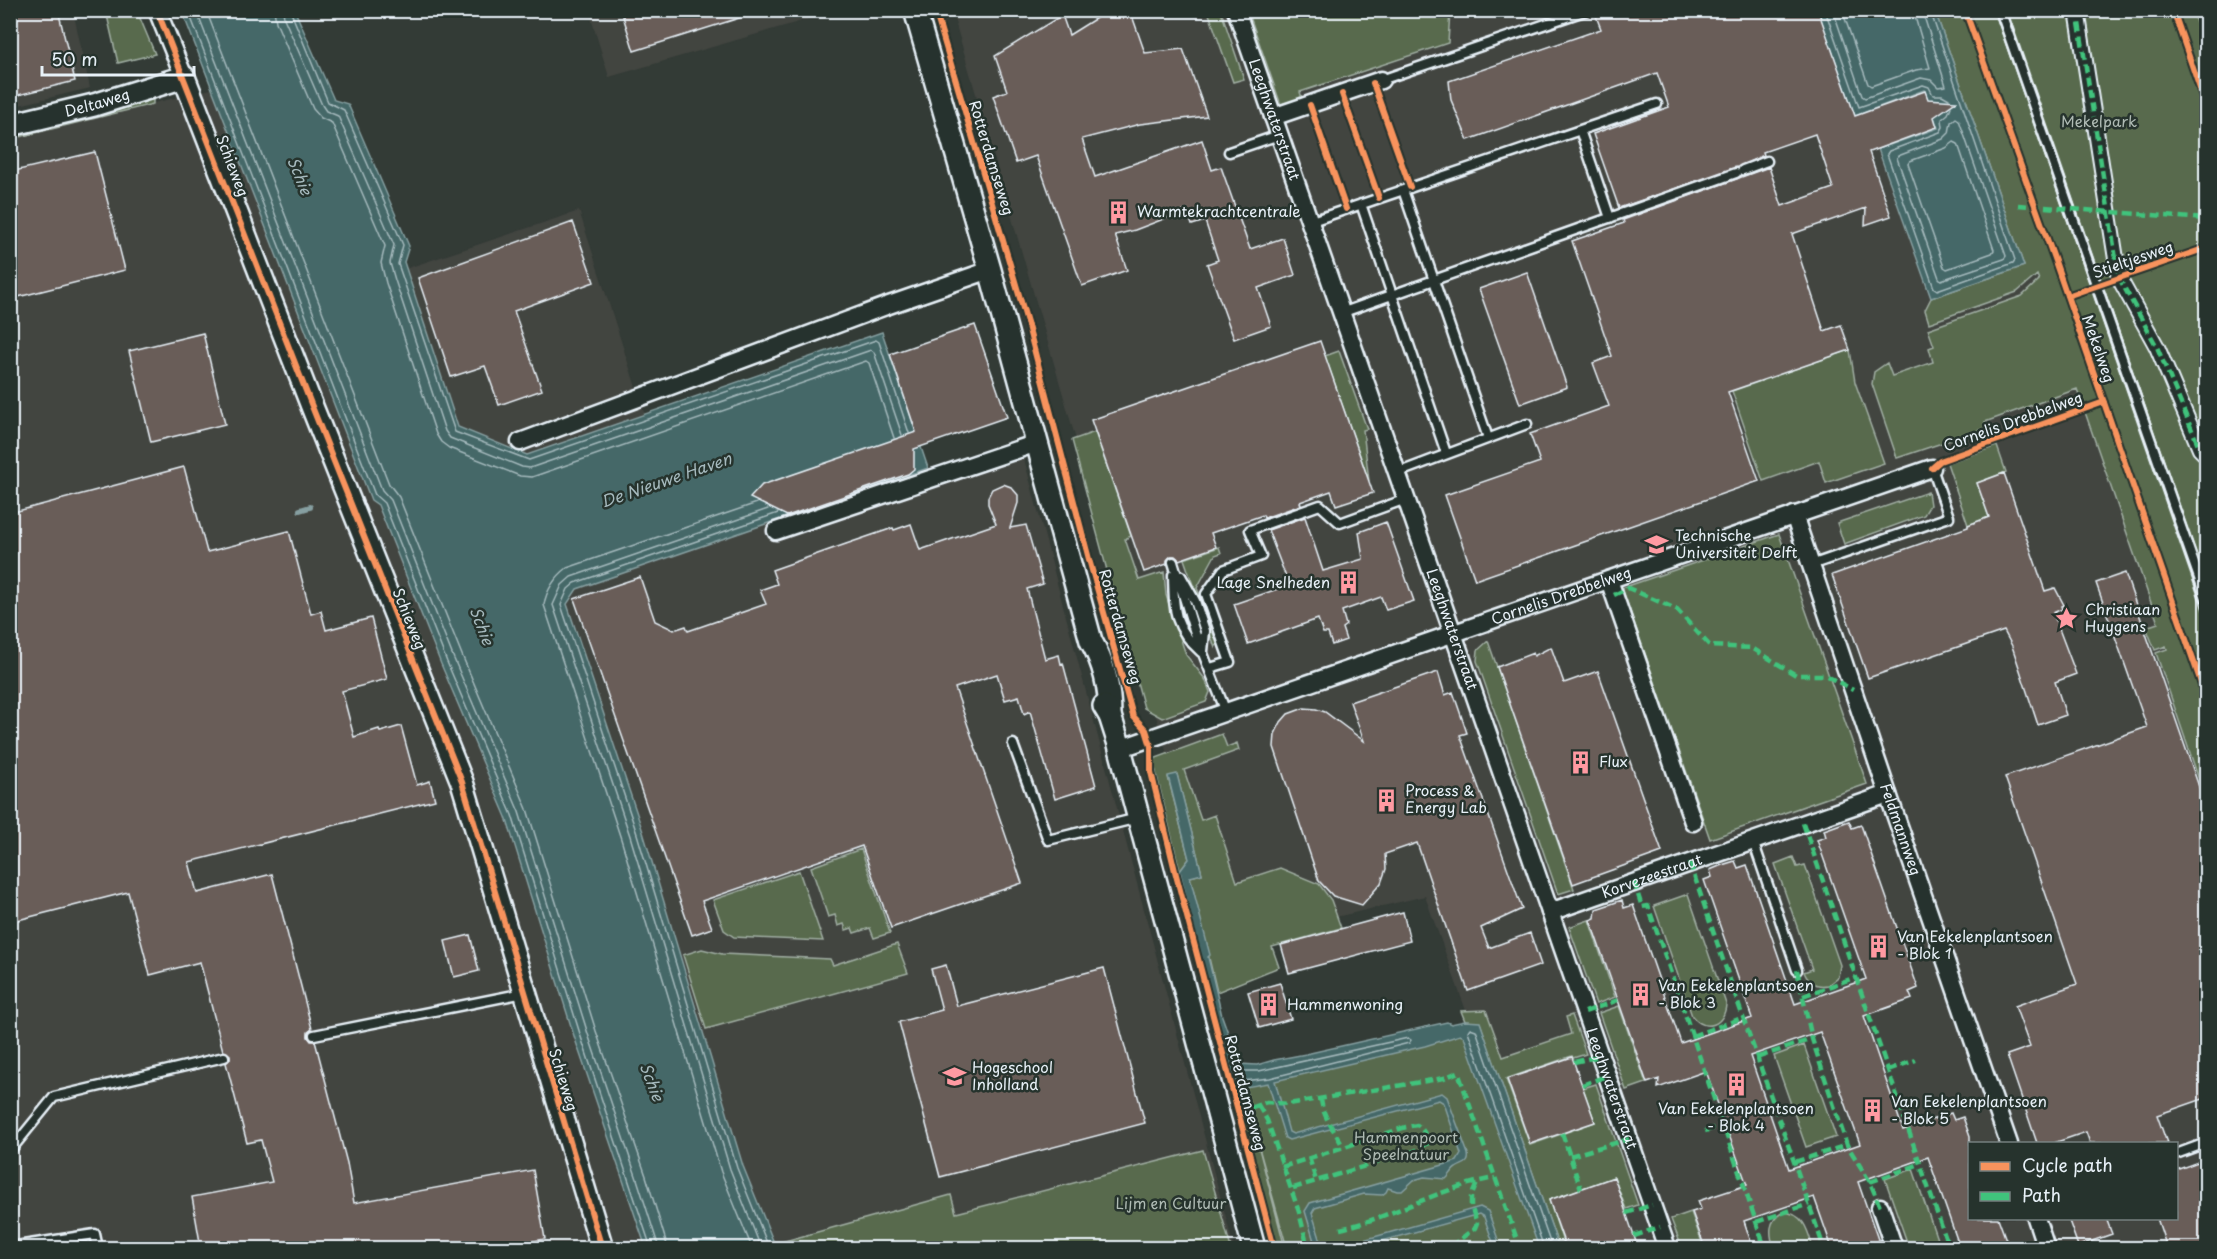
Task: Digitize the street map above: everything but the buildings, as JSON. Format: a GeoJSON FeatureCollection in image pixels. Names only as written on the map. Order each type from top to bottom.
{"type":"FeatureCollection","features":[{"type":"Feature","properties":{"kind":"street","name":"Schieweg"},"geometry":{"type":"LineString","coordinates":[[157,10],[462,782],[602,1248]]}},
{"type":"Feature","properties":{"kind":"street","name":"Rotterdamseweg"},"geometry":{"type":"LineString","coordinates":[[915,10],[990,270],[1091,641],[1089,661],[1098,697],[1110,716],[1254,1248]]}},
{"type":"Feature","properties":{"kind":"street","name":"Leeghwaterstraat"},"geometry":{"type":"LineString","coordinates":[[1236,10],[1667,1248]]}},
{"type":"Feature","properties":{"kind":"street"},"geometry":{"type":"LineString","coordinates":[[2077,10],[2119,278],[2157,347],[2200,449],[2206,455]]}},
{"type":"Feature","properties":{"kind":"street","name":"Deltaweg"},"geometry":{"type":"LineString","coordinates":[[10,125],[93,105],[184,77]]}},
{"type":"Feature","properties":{"kind":"street"},"geometry":{"type":"LineString","coordinates":[[1273,117],[1381,80]]}},
{"type":"Feature","properties":{"kind":"street"},"geometry":{"type":"LineString","coordinates":[[520,442],[886,306],[990,270]]}},
{"type":"Feature","properties":{"kind":"street"},"geometry":{"type":"LineString","coordinates":[[776,531],[1037,442]]}},
{"type":"Feature","properties":{"kind":"street","name":"Cornelis Drebbelweg"},"geometry":{"type":"LineString","coordinates":[[1119,749],[1932,468]]}},
{"type":"Feature","properties":{"kind":"street","name":"Feldmannweg"},"geometry":{"type":"LineString","coordinates":[[1794,515],[1888,794],[2010,1142]]}},
{"type":"Feature","properties":{"kind":"street"},"geometry":{"type":"LineString","coordinates":[[1609,580],[1693,822]]}},
{"type":"Feature","properties":{"kind":"street","name":"Korvezeestraat"},"geometry":{"type":"LineString","coordinates":[[1550,912],[1888,794]]}},
{"type":"Feature","properties":{"kind":"street"},"geometry":{"type":"LineString","coordinates":[[1880,1207],[1894,1248]]}},
{"type":"Feature","properties":{"kind":"street"},"geometry":{"type":"LineString","coordinates":[[2037,1220],[2046,1248]]}},
{"type":"Feature","properties":{"kind":"lane"},"geometry":{"type":"LineString","coordinates":[[1381,80],[1587,10]]}},
{"type":"Feature","properties":{"kind":"lane","name":"Mekelweg"},"geometry":{"type":"LineString","coordinates":[[2000,10],[2206,598]]}},
{"type":"Feature","properties":{"kind":"lane"},"geometry":{"type":"LineString","coordinates":[[1310,222],[1657,104]]}},
{"type":"Feature","properties":{"kind":"lane"},"geometry":{"type":"LineString","coordinates":[[1580,130],[1610,218]]}},
{"type":"Feature","properties":{"kind":"lane"},"geometry":{"type":"LineString","coordinates":[[1229,152],[1279,135]]}},
{"type":"Feature","properties":{"kind":"lane"},"geometry":{"type":"LineString","coordinates":[[1341,313],[1767,161]]}},
{"type":"Feature","properties":{"kind":"lane"},"geometry":{"type":"LineString","coordinates":[[1403,190],[1488,438]]}},
{"type":"Feature","properties":{"kind":"lane"},"geometry":{"type":"LineString","coordinates":[[1360,204],[1446,453]]}},
{"type":"Feature","properties":{"kind":"lane"},"geometry":{"type":"LineString","coordinates":[[1397,473],[1527,424]]}},
{"type":"Feature","properties":{"kind":"lane"},"geometry":{"type":"LineString","coordinates":[[1811,565],[1949,517],[1932,468]]}},
{"type":"Feature","properties":{"kind":"lane"},"geometry":{"type":"LineString","coordinates":[[1210,668],[1230,662],[1206,594],[1223,570],[1261,556],[1250,530],[1320,505],[1340,523],[1406,499]]}},
{"type":"Feature","properties":{"kind":"lane"},"geometry":{"type":"LineString","coordinates":[[1173,562],[1190,619],[1226,712]]}},
{"type":"Feature","properties":{"kind":"lane"},"geometry":{"type":"LineString","coordinates":[[1013,744],[1048,840],[1138,818]]}},
{"type":"Feature","properties":{"kind":"lane"},"geometry":{"type":"LineString","coordinates":[[1754,841],[1797,970]]}},
{"type":"Feature","properties":{"kind":"lane"},"geometry":{"type":"LineString","coordinates":[[314,1035],[524,993]]}},
{"type":"Feature","properties":{"kind":"lane"},"geometry":{"type":"LineString","coordinates":[[10,1151],[54,1097],[224,1057]]}},
{"type":"Feature","properties":{"kind":"lane"},"geometry":{"type":"LineString","coordinates":[[2178,1153],[2206,1143]]}},
{"type":"Feature","properties":{"kind":"lane"},"geometry":{"type":"LineString","coordinates":[[10,1247],[95,1234],[98,1248]]}},
{"type":"Feature","properties":{"kind":"shaded area"},"geometry":{"type":"Polygon","coordinates":[[[10,11],[73,11],[90,88],[11,107],[10,11]]]}},
{"type":"Feature","properties":{"kind":"shaded area"},"geometry":{"type":"Polygon","coordinates":[[[589,11],[836,11],[609,77],[589,11]]]}},
{"type":"Feature","properties":{"kind":"shaded area","name":"Technische Universiteit Delft"},"geometry":{"type":"Polygon","coordinates":[[[952,11],[2206,11],[2206,1248],[1551,1248],[1425,896],[1222,944],[952,11]]]}},
{"type":"Feature","properties":{"kind":"shaded area"},"geometry":{"type":"Polygon","coordinates":[[[292,69],[390,274],[579,211],[661,465],[895,385],[930,487],[1024,459],[1234,1248],[11,1248],[10,131],[154,103],[292,69]]]}},
{"type":"Feature","properties":{"kind":"green space"},"geometry":{"type":"Polygon","coordinates":[[[106,11],[137,11],[155,54],[118,63],[106,11]]]}},
{"type":"Feature","properties":{"kind":"green space"},"geometry":{"type":"Polygon","coordinates":[[[1208,11],[1221,11],[1244,79],[1233,82],[1208,11]]]}},
{"type":"Feature","properties":{"kind":"green space"},"geometry":{"type":"Polygon","coordinates":[[[1248,11],[1450,11],[1448,43],[1300,92],[1302,98],[1281,105],[1248,11]]]}},
{"type":"Feature","properties":{"kind":"green space","name":"Mekelpark"},"geometry":{"type":"Polygon","coordinates":[[[1935,11],[2192,11],[2201,36],[2206,35],[2206,800],[2156,653],[2167,649],[2166,646],[2155,650],[2146,627],[2158,623],[2077,389],[1985,422],[1987,428],[1897,458],[1872,384],[1874,372],[1887,363],[1892,376],[1933,362],[1929,348],[1934,346],[1928,329],[2022,296],[2039,280],[2037,275],[2017,292],[1929,323],[1925,310],[1931,298],[2024,266],[1935,11]]]}},
{"type":"Feature","properties":{"kind":"green space"},"geometry":{"type":"Polygon","coordinates":[[[153,95],[153,104],[11,139],[10,130],[153,95]]]}},
{"type":"Feature","properties":{"kind":"green space"},"geometry":{"type":"Polygon","coordinates":[[[1850,350],[1855,382],[1884,463],[1826,483],[1819,461],[1763,481],[1732,391],[1850,350]]]}},
{"type":"Feature","properties":{"kind":"green space"},"geometry":{"type":"Polygon","coordinates":[[[1339,351],[1367,429],[1363,430],[1369,481],[1325,356],[1339,351]]]}},
{"type":"Feature","properties":{"kind":"green space"},"geometry":{"type":"Polygon","coordinates":[[[1095,432],[1131,536],[1125,539],[1139,580],[1164,572],[1166,595],[1186,655],[1205,679],[1210,692],[1206,702],[1162,718],[1144,708],[1072,440],[1095,432]]]}},
{"type":"Feature","properties":{"kind":"green space"},"geometry":{"type":"Polygon","coordinates":[[[1997,446],[2006,472],[1977,483],[1989,517],[1968,525],[1947,463],[1997,446]]]}},
{"type":"Feature","properties":{"kind":"green space"},"geometry":{"type":"Polygon","coordinates":[[[1928,492],[1930,505],[1924,515],[1844,544],[1837,523],[1928,492]]]}},
{"type":"Feature","properties":{"kind":"green space"},"geometry":{"type":"Polygon","coordinates":[[[1779,534],[1867,784],[1710,839],[1622,588],[1779,534]]]}},
{"type":"Feature","properties":{"kind":"green space"},"geometry":{"type":"Polygon","coordinates":[[[1219,547],[1221,553],[1215,555],[1197,588],[1217,644],[1215,648],[1184,559],[1219,547]]]}},
{"type":"Feature","properties":{"kind":"green space"},"geometry":{"type":"Polygon","coordinates":[[[1488,641],[1574,889],[1558,894],[1477,661],[1478,650],[1488,641]]]}},
{"type":"Feature","properties":{"kind":"green space"},"geometry":{"type":"Polygon","coordinates":[[[1222,734],[1227,747],[1237,743],[1239,750],[1184,770],[1201,820],[1215,815],[1237,882],[1280,868],[1319,884],[1331,900],[1341,928],[1272,947],[1279,967],[1217,992],[1190,877],[1202,874],[1177,775],[1168,777],[1189,859],[1180,871],[1154,764],[1156,758],[1222,734]]]}},
{"type":"Feature","properties":{"kind":"green space"},"geometry":{"type":"Polygon","coordinates":[[[861,849],[890,933],[874,938],[870,928],[854,933],[852,928],[846,930],[844,924],[838,926],[835,915],[828,917],[811,867],[861,849]]]}},
{"type":"Feature","properties":{"kind":"green space"},"geometry":{"type":"Polygon","coordinates":[[[1793,857],[1797,867],[1805,865],[1840,965],[1838,977],[1828,985],[1814,984],[1804,972],[1812,969],[1775,864],[1793,857]]]}},
{"type":"Feature","properties":{"kind":"green space"},"geometry":{"type":"Polygon","coordinates":[[[799,871],[823,941],[734,937],[724,930],[713,900],[799,871]]]}},
{"type":"Feature","properties":{"kind":"green space"},"geometry":{"type":"Polygon","coordinates":[[[1688,894],[1726,1004],[1725,1011],[1718,1022],[1709,1025],[1697,1021],[1692,1016],[1654,906],[1688,894]]]}},
{"type":"Feature","properties":{"kind":"green space"},"geometry":{"type":"Polygon","coordinates":[[[1589,920],[1615,997],[1596,1004],[1569,927],[1589,920]]]}},
{"type":"Feature","properties":{"kind":"green space"},"geometry":{"type":"Polygon","coordinates":[[[897,944],[908,973],[706,1029],[683,955],[702,949],[722,954],[830,959],[833,965],[897,944]]]}},
{"type":"Feature","properties":{"kind":"green space"},"geometry":{"type":"Polygon","coordinates":[[[1619,1006],[1646,1083],[1626,1090],[1599,1013],[1619,1006]]]}},
{"type":"Feature","properties":{"kind":"green space"},"geometry":{"type":"Polygon","coordinates":[[[1486,1010],[1503,1057],[1571,1034],[1566,1017],[1572,1015],[1586,1054],[1573,1058],[1572,1056],[1506,1079],[1530,1145],[1595,1122],[1583,1088],[1596,1084],[1638,1205],[1626,1209],[1614,1177],[1549,1200],[1565,1248],[1559,1248],[1480,1023],[1465,1021],[1461,1011],[1486,1010]]]}},
{"type":"Feature","properties":{"kind":"green space","name":"Hammenpoort Speelnatuur"},"geometry":{"type":"Polygon","coordinates":[[[1472,1027],[1551,1248],[1287,1248],[1256,1137],[1285,1248],[1277,1248],[1243,1117],[1241,1102],[1243,1102],[1238,1079],[1472,1027]]]}},
{"type":"Feature","properties":{"kind":"green space"},"geometry":{"type":"Polygon","coordinates":[[[1804,1045],[1836,1137],[1806,1147],[1774,1056],[1804,1045]]]}},
{"type":"Feature","properties":{"kind":"green space","name":"Lijm en Cultuur"},"geometry":{"type":"Polygon","coordinates":[[[1203,1150],[1231,1248],[776,1248],[774,1244],[951,1195],[956,1213],[1203,1150]]]}},
{"type":"Feature","properties":{"kind":"green space"},"geometry":{"type":"Polygon","coordinates":[[[1913,1169],[1940,1248],[1909,1248],[1885,1179],[1913,1169]]]}},
{"type":"Feature","properties":{"kind":"green space"},"geometry":{"type":"Polygon","coordinates":[[[1691,1212],[1704,1248],[1682,1248],[1671,1219],[1691,1212]]]}},
{"type":"Feature","properties":{"kind":"green space"},"geometry":{"type":"Polygon","coordinates":[[[1783,1212],[1800,1219],[1807,1229],[1813,1248],[1774,1248],[1771,1237],[1772,1223],[1783,1212]]]}},
{"type":"Feature","properties":{"kind":"water"},"geometry":{"type":"Polygon","coordinates":[[[182,11],[295,11],[334,100],[348,104],[409,246],[404,262],[458,427],[527,455],[882,332],[928,468],[577,589],[567,604],[643,832],[743,1166],[776,1248],[646,1248],[575,1039],[506,817],[441,664],[378,505],[371,500],[182,11]]]}},
{"type":"Feature","properties":{"kind":"water"},"geometry":{"type":"Polygon","coordinates":[[[1818,11],[1935,11],[2024,266],[1931,298],[1878,149],[1938,128],[1932,112],[1941,112],[1945,109],[1930,106],[1924,90],[1855,116],[1818,11]]]}},
{"type":"Feature","properties":{"kind":"water"},"geometry":{"type":"Polygon","coordinates":[[[1177,774],[1202,874],[1190,877],[1210,955],[1208,957],[1222,1016],[1239,1064],[1257,1065],[1447,1022],[1451,1024],[1465,1021],[1480,1022],[1559,1248],[1539,1248],[1464,1037],[1460,1035],[1425,1046],[1275,1081],[1289,1132],[1293,1134],[1442,1093],[1447,1097],[1468,1154],[1467,1162],[1455,1169],[1446,1179],[1424,1177],[1414,1180],[1402,1191],[1388,1188],[1382,1195],[1364,1194],[1315,1208],[1312,1213],[1323,1248],[1316,1248],[1305,1211],[1310,1203],[1457,1161],[1461,1154],[1444,1103],[1439,1100],[1289,1140],[1285,1138],[1268,1083],[1245,1087],[1248,1100],[1241,1102],[1213,1005],[1180,871],[1189,859],[1168,776],[1177,774]]]}},
{"type":"Feature","properties":{"kind":"water"},"geometry":{"type":"Polygon","coordinates":[[[1480,1207],[1488,1211],[1501,1248],[1495,1248],[1484,1217],[1479,1214],[1357,1248],[1335,1248],[1480,1207]]]}},
{"type":"Feature","properties":{"kind":"waterway"},"geometry":{"type":"LineString","coordinates":[[300,510],[310,507]]}},
{"type":"Feature","properties":{"kind":"tram line"},"geometry":{"type":"LineString","coordinates":[[1994,10],[2206,618]]}},
{"type":"Feature","properties":{"kind":"tram line"},"geometry":{"type":"LineString","coordinates":[[2007,10],[2206,582]]}},
{"type":"Feature","properties":{"kind":"marked path"},"geometry":{"type":"LineString","coordinates":[[2077,10],[2119,278],[2157,347],[2200,449],[2206,455]]}},
{"type":"Feature","properties":{"kind":"marked path"},"geometry":{"type":"LineString","coordinates":[[2018,205],[2206,219]]}},
{"type":"Feature","properties":{"kind":"marked path"},"geometry":{"type":"LineString","coordinates":[[1614,595],[1628,588],[1676,609],[1710,646],[1752,648],[1796,675],[1825,675],[1853,690]]}},
{"type":"Feature","properties":{"kind":"marked path"},"geometry":{"type":"LineString","coordinates":[[1803,823],[1949,1248]]}},
{"type":"Feature","properties":{"kind":"marked path"},"geometry":{"type":"LineString","coordinates":[[1690,863],[1824,1248]]}},
{"type":"Feature","properties":{"kind":"marked path"},"geometry":{"type":"LineString","coordinates":[[1634,882],[1642,907],[1648,906],[1765,1248]]}},
{"type":"Feature","properties":{"kind":"marked path"},"geometry":{"type":"LineString","coordinates":[[1797,970],[1812,1039],[1847,1145],[1870,1182],[1880,1207]]}},
{"type":"Feature","properties":{"kind":"marked path"},"geometry":{"type":"LineString","coordinates":[[1803,996],[1856,977]]}},
{"type":"Feature","properties":{"kind":"marked path"},"geometry":{"type":"LineString","coordinates":[[1585,1012],[1618,1000]]}},
{"type":"Feature","properties":{"kind":"marked path"},"geometry":{"type":"LineString","coordinates":[[1692,1036],[1742,1018]]}},
{"type":"Feature","properties":{"kind":"marked path"},"geometry":{"type":"LineString","coordinates":[[1759,1057],[1812,1039]]}},
{"type":"Feature","properties":{"kind":"marked path"},"geometry":{"type":"LineString","coordinates":[[1574,1062],[1600,1056]]}},
{"type":"Feature","properties":{"kind":"marked path"},"geometry":{"type":"LineString","coordinates":[[1888,1070],[1916,1060]]}},
{"type":"Feature","properties":{"kind":"marked path"},"geometry":{"type":"LineString","coordinates":[[1238,1112],[1267,1102],[1289,1104],[1444,1078],[1458,1072],[1520,1248]]}},
{"type":"Feature","properties":{"kind":"marked path"},"geometry":{"type":"LineString","coordinates":[[1582,1085],[1607,1076]]}},
{"type":"Feature","properties":{"kind":"marked path"},"geometry":{"type":"LineString","coordinates":[[1321,1098],[1326,1117],[1343,1147]]}},
{"type":"Feature","properties":{"kind":"marked path"},"geometry":{"type":"LineString","coordinates":[[1258,1105],[1267,1120],[1299,1212],[1308,1248]]}},
{"type":"Feature","properties":{"kind":"marked path"},"geometry":{"type":"LineString","coordinates":[[1282,1167],[1406,1127],[1417,1125],[1426,1137],[1428,1143],[1415,1151],[1290,1189]]}},
{"type":"Feature","properties":{"kind":"marked path"},"geometry":{"type":"LineString","coordinates":[[1705,1131],[1723,1125]]}},
{"type":"Feature","properties":{"kind":"marked path"},"geometry":{"type":"LineString","coordinates":[[1562,1133],[1581,1189]]}},
{"type":"Feature","properties":{"kind":"marked path"},"geometry":{"type":"LineString","coordinates":[[1570,1156],[1629,1139]]}},
{"type":"Feature","properties":{"kind":"marked path"},"geometry":{"type":"LineString","coordinates":[[1795,1162],[1847,1145]]}},
{"type":"Feature","properties":{"kind":"marked path"},"geometry":{"type":"LineString","coordinates":[[1309,1157],[1316,1181]]}},
{"type":"Feature","properties":{"kind":"marked path"},"geometry":{"type":"LineString","coordinates":[[1870,1182],[1920,1164]]}},
{"type":"Feature","properties":{"kind":"marked path"},"geometry":{"type":"LineString","coordinates":[[1340,1229],[1360,1224],[1455,1188],[1495,1178]]}},
{"type":"Feature","properties":{"kind":"marked path"},"geometry":{"type":"LineString","coordinates":[[1453,1248],[1454,1244],[1475,1228],[1477,1223],[1471,1206],[1471,1197],[1478,1181]]}},
{"type":"Feature","properties":{"kind":"marked path"},"geometry":{"type":"LineString","coordinates":[[1756,1222],[1809,1204]]}},
{"type":"Feature","properties":{"kind":"marked path"},"geometry":{"type":"LineString","coordinates":[[1626,1213],[1652,1205]]}},
{"type":"Feature","properties":{"kind":"marked path"},"geometry":{"type":"LineString","coordinates":[[1634,1236],[1660,1227]]}},
{"type":"Feature","properties":{"kind":"cycle path"},"geometry":{"type":"LineString","coordinates":[[157,10],[462,782],[602,1248]]}},
{"type":"Feature","properties":{"kind":"cycle path"},"geometry":{"type":"LineString","coordinates":[[935,10],[1027,322],[1133,716],[1146,730],[1151,746],[1151,772],[1175,871],[1274,1248]]}},
{"type":"Feature","properties":{"kind":"cycle path"},"geometry":{"type":"LineString","coordinates":[[1965,10],[2206,697]]}},
{"type":"Feature","properties":{"kind":"cycle path"},"geometry":{"type":"LineString","coordinates":[[2173,10],[2206,106]]}},
{"type":"Feature","properties":{"kind":"cycle path"},"geometry":{"type":"LineString","coordinates":[[1373,83],[1410,187]]}},
{"type":"Feature","properties":{"kind":"cycle path"},"geometry":{"type":"LineString","coordinates":[[1342,94],[1379,198]]}},
{"type":"Feature","properties":{"kind":"cycle path"},"geometry":{"type":"LineString","coordinates":[[1310,105],[1346,209]]}},
{"type":"Feature","properties":{"kind":"cycle path","name":"Stieltjesweg"},"geometry":{"type":"LineString","coordinates":[[2067,296],[2206,248]]}},
{"type":"Feature","properties":{"kind":"cycle path"},"geometry":{"type":"LineString","coordinates":[[1932,468],[1940,461],[2104,402]]}},
{"type":"Feature","properties":{"kind":"place","name":"Warmtekrachtcentrale"},"geometry":{"type":"Point","coordinates":[1119,212]}},
{"type":"Feature","properties":{"kind":"place","name":"Technische Universiteit Delft"},"geometry":{"type":"Point","coordinates":[1657,545]}},
{"type":"Feature","properties":{"kind":"place","name":"Lage Snelheden"},"geometry":{"type":"Point","coordinates":[1348,583]}},
{"type":"Feature","properties":{"kind":"place","name":"Christiaan Huygens"},"geometry":{"type":"Point","coordinates":[2067,619]}},
{"type":"Feature","properties":{"kind":"place","name":"Flux"},"geometry":{"type":"Point","coordinates":[1581,762]}},
{"type":"Feature","properties":{"kind":"place","name":"Process & Energy Lab"},"geometry":{"type":"Point","coordinates":[1387,800]}},
{"type":"Feature","properties":{"kind":"place","name":"Van Eekelenplantsoen - Blok 1"},"geometry":{"type":"Point","coordinates":[1879,946]}},
{"type":"Feature","properties":{"kind":"place","name":"Van Eekelenplantsoen - Blok 3"},"geometry":{"type":"Point","coordinates":[1640,995]}},
{"type":"Feature","properties":{"kind":"place","name":"Hammenwoning"},"geometry":{"type":"Point","coordinates":[1269,1005]}},
{"type":"Feature","properties":{"kind":"place","name":"Hogeschool Inholland"},"geometry":{"type":"Point","coordinates":[954,1077]}},
{"type":"Feature","properties":{"kind":"place","name":"Van Eekelenplantsoen - Blok 4"},"geometry":{"type":"Point","coordinates":[1736,1085]}},
{"type":"Feature","properties":{"kind":"place","name":"Van Eekelenplantsoen - Blok 5"},"geometry":{"type":"Point","coordinates":[1873,1111]}},
{"type":"Feature","properties":{"kind":"water label","name":"Schie"},"geometry":{"type":"Point","coordinates":[300,176]}},
{"type":"Feature","properties":{"kind":"water label","name":"De Nieuwe Haven"},"geometry":{"type":"Point","coordinates":[666,480]}},
{"type":"Feature","properties":{"kind":"water label","name":"Schie"},"geometry":{"type":"Point","coordinates":[482,626]}},
{"type":"Feature","properties":{"kind":"water label","name":"Schie"},"geometry":{"type":"Point","coordinates":[652,1082]}}]}
